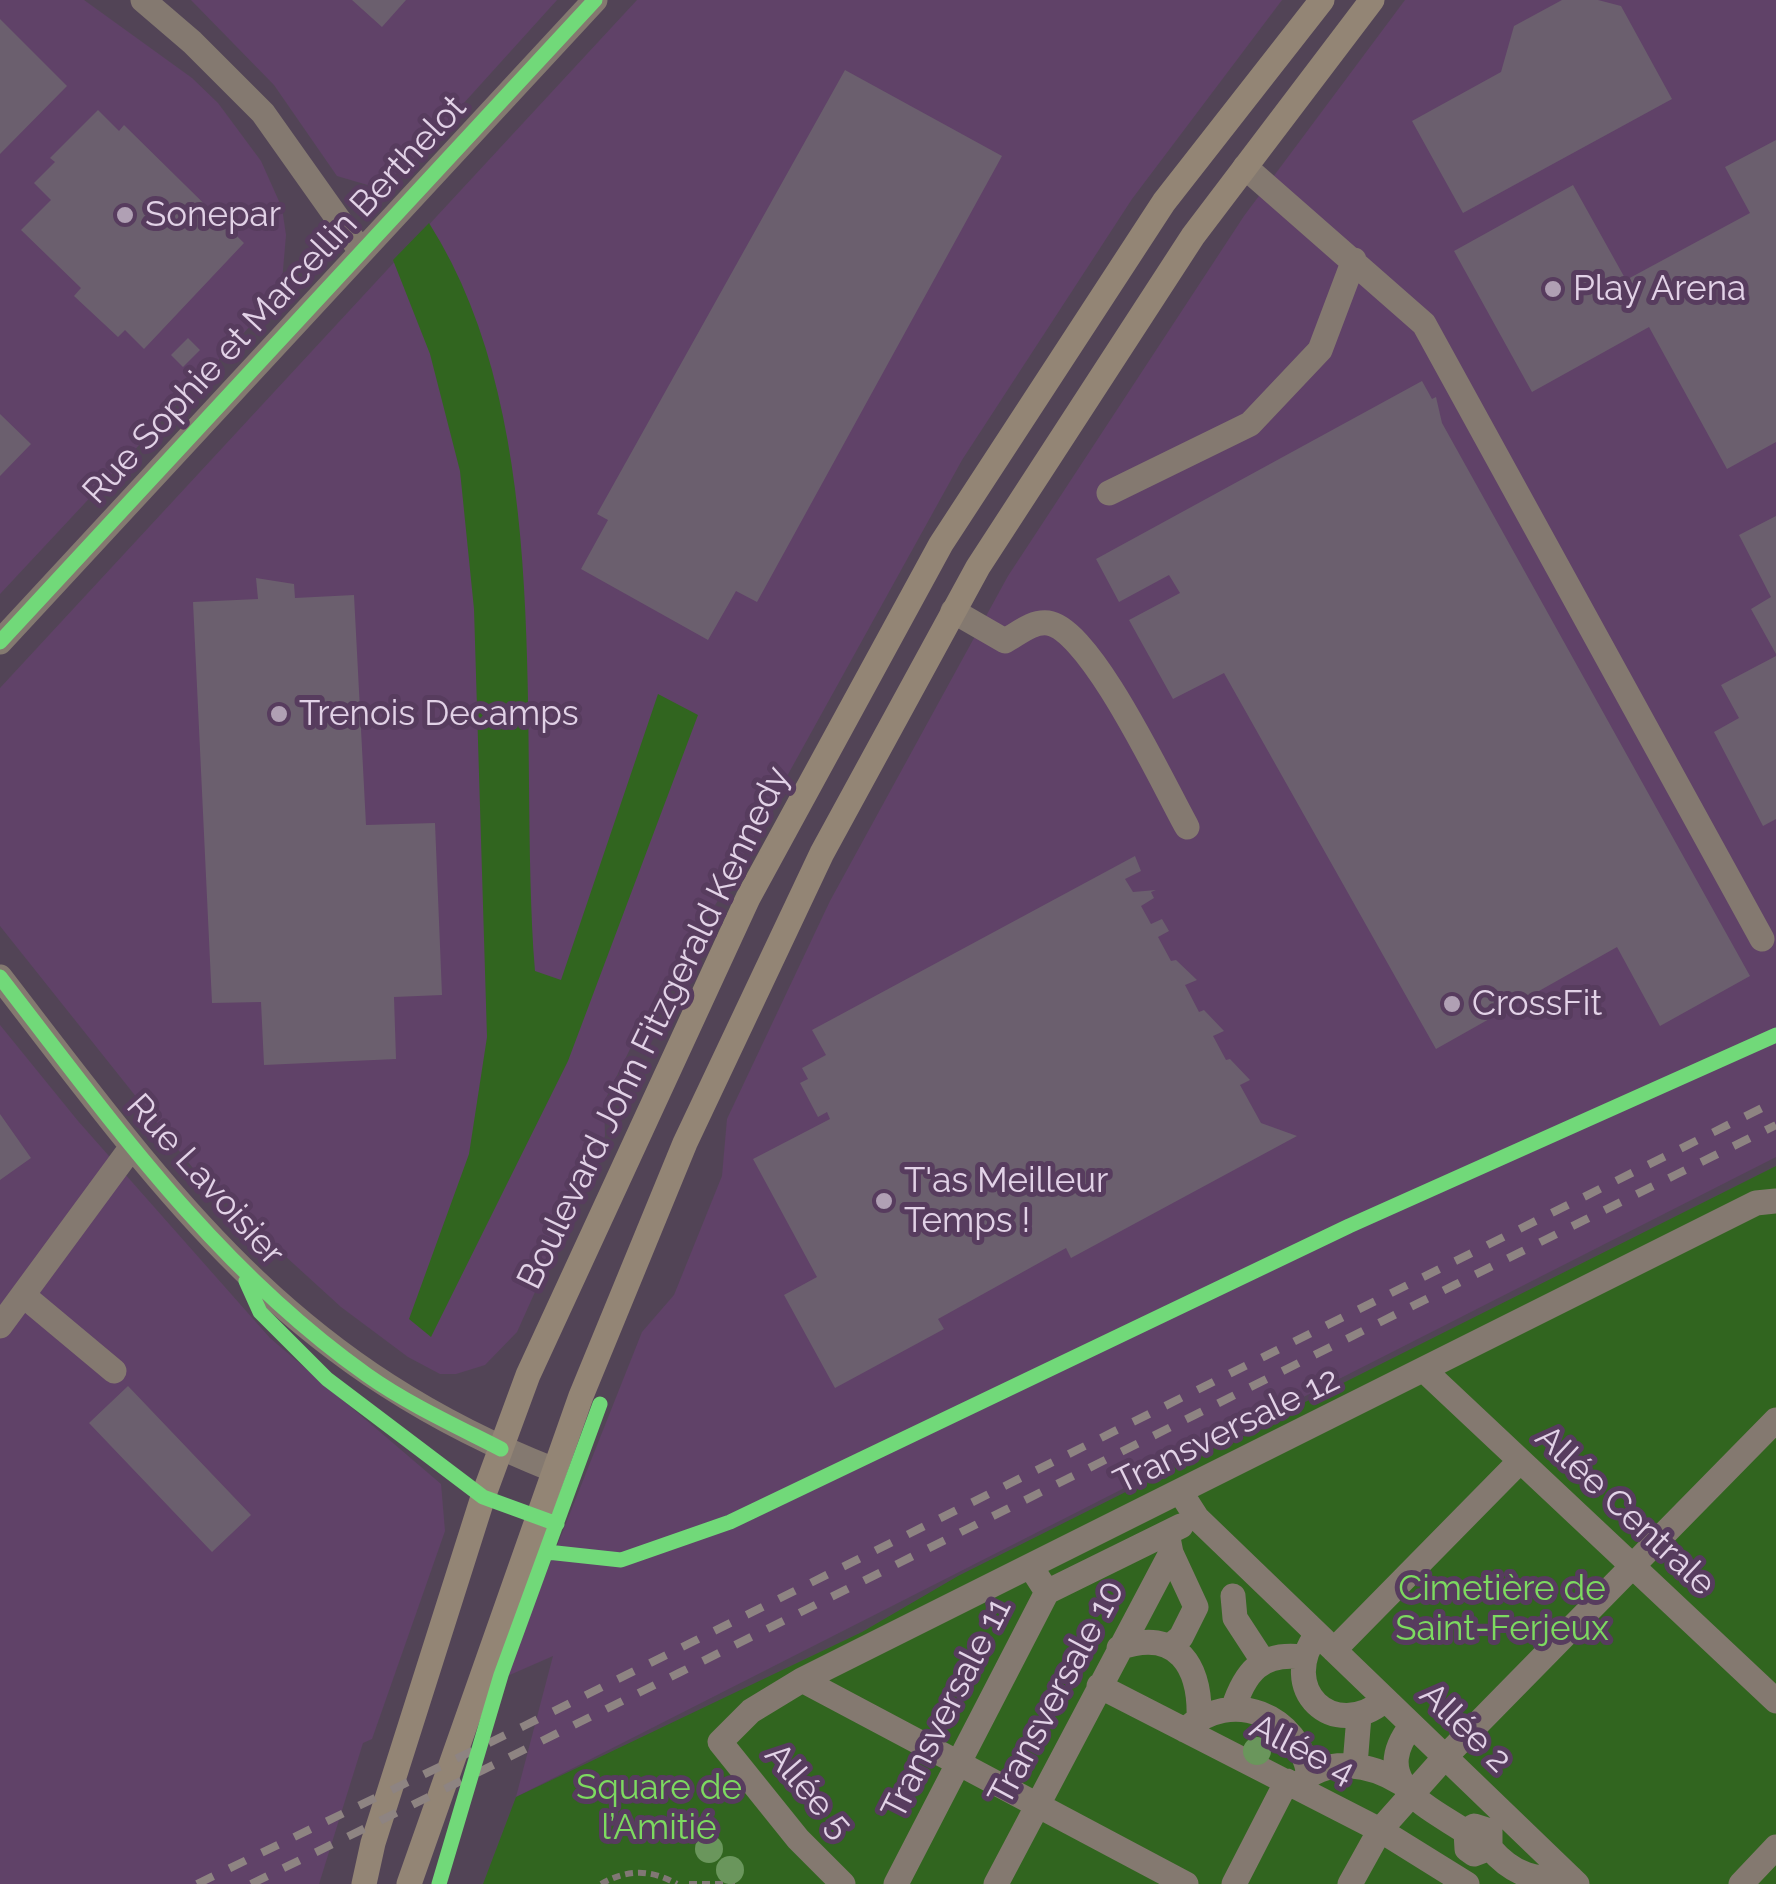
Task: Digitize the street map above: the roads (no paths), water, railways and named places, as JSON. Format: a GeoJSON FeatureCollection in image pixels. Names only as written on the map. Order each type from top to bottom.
{"type":"FeatureCollection","features":[{"type":"Feature","properties":{"kind":"main road","name":"Boulevard John Fitzgerald Kennedy"},"geometry":{"type":"LineString","coordinates":[[364,1884],[373,1843],[501,1449],[535,1359],[748,898],[941,544],[1164,202],[1322,0]]}},
{"type":"Feature","properties":{"kind":"main road"},"geometry":{"type":"LineString","coordinates":[[410,1884],[554,1470],[685,1142],[784,930],[953,611],[1193,236],[1372,0]]}},
{"type":"Feature","properties":{"kind":"main road"},"geometry":{"type":"LineString","coordinates":[[354,1884],[373,1843]]}},
{"type":"Feature","properties":{"kind":"street"},"geometry":{"type":"LineString","coordinates":[[143,0],[263,113],[360,250]]}},
{"type":"Feature","properties":{"kind":"street","name":"Rue Sophie et Marcellin Berthelot"},"geometry":{"type":"LineString","coordinates":[[0,642],[594,0]]}},
{"type":"Feature","properties":{"kind":"street"},"geometry":{"type":"LineString","coordinates":[[1245,167],[1424,324],[1762,940]]}},
{"type":"Feature","properties":{"kind":"street"},"geometry":{"type":"LineString","coordinates":[[1109,493],[1250,424],[1320,350],[1354,260]]}},
{"type":"Feature","properties":{"kind":"street"},"geometry":{"type":"LineString","coordinates":[[953,611],[1006,641],[1035,624],[1051,623],[1071,636],[1099,668],[1187,827]]}},
{"type":"Feature","properties":{"kind":"street","name":"Rue Lavoisier"},"geometry":{"type":"LineString","coordinates":[[0,977],[131,1148],[218,1248],[304,1327],[370,1377],[501,1449]]}},
{"type":"Feature","properties":{"kind":"street"},"geometry":{"type":"LineString","coordinates":[[0,1326],[131,1148]]}},
{"type":"Feature","properties":{"kind":"street","name":"Transversale 12"},"geometry":{"type":"LineString","coordinates":[[720,1742],[751,1711],[802,1680],[1426,1372],[1756,1203],[1776,1200]]}},
{"type":"Feature","properties":{"kind":"street"},"geometry":{"type":"LineString","coordinates":[[23,1295],[114,1371]]}},
{"type":"Feature","properties":{"kind":"street","name":"Allée Centrale"},"geometry":{"type":"LineString","coordinates":[[1426,1372],[1776,1700]]}},
{"type":"Feature","properties":{"kind":"street"},"geometry":{"type":"LineString","coordinates":[[1350,1884],[1406,1789],[1444,1756],[1776,1420]]}},
{"type":"Feature","properties":{"kind":"street"},"geometry":{"type":"LineString","coordinates":[[501,1449],[554,1470]]}},
{"type":"Feature","properties":{"kind":"street"},"geometry":{"type":"LineString","coordinates":[[1233,1709],[1249,1673],[1263,1661],[1302,1657],[1325,1642],[1520,1461]]}},
{"type":"Feature","properties":{"kind":"street","name":"Allée 2"},"geometry":{"type":"LineString","coordinates":[[1181,1493],[1197,1518],[1444,1756],[1484,1835],[1574,1881]]}},
{"type":"Feature","properties":{"kind":"street"},"geometry":{"type":"LineString","coordinates":[[1047,1592],[1169,1543],[1197,1518]]}},
{"type":"Feature","properties":{"kind":"street"},"geometry":{"type":"LineString","coordinates":[[1169,1543],[1196,1607]]}},
{"type":"Feature","properties":{"kind":"street","name":"Transversale 10"},"geometry":{"type":"LineString","coordinates":[[996,1884],[1120,1648],[1169,1543]]}},
{"type":"Feature","properties":{"kind":"street","name":"Transversale 11"},"geometry":{"type":"LineString","coordinates":[[896,1884],[1047,1592],[1031,1567]]}},
{"type":"Feature","properties":{"kind":"street"},"geometry":{"type":"LineString","coordinates":[[1169,1647],[1181,1637],[1196,1607],[1233,1596],[1256,1575]]}},
{"type":"Feature","properties":{"kind":"street"},"geometry":{"type":"LineString","coordinates":[[1233,1596],[1235,1618],[1252,1651],[1263,1661]]}},
{"type":"Feature","properties":{"kind":"street"},"geometry":{"type":"LineString","coordinates":[[1120,1648],[1144,1642],[1169,1647],[1190,1664],[1197,1677],[1192,1725],[1233,1709],[1262,1713],[1290,1731],[1300,1744],[1298,1780],[1234,1884]]}},
{"type":"Feature","properties":{"kind":"street"},"geometry":{"type":"LineString","coordinates":[[1302,1657],[1306,1690],[1330,1714],[1359,1716],[1385,1700]]}},
{"type":"Feature","properties":{"kind":"street"},"geometry":{"type":"LineString","coordinates":[[802,1680],[1186,1884]]}},
{"type":"Feature","properties":{"kind":"street","name":"Allée 4"},"geometry":{"type":"LineString","coordinates":[[1099,1686],[1192,1725],[1298,1780],[1456,1877]]}},
{"type":"Feature","properties":{"kind":"street"},"geometry":{"type":"LineString","coordinates":[[1355,1766],[1359,1716]]}},
{"type":"Feature","properties":{"kind":"street"},"geometry":{"type":"LineString","coordinates":[[1406,1789],[1397,1752],[1412,1725]]}},
{"type":"Feature","properties":{"kind":"street","name":"Allée 5"},"geometry":{"type":"LineString","coordinates":[[720,1742],[798,1839],[843,1884]]}},
{"type":"Feature","properties":{"kind":"street"},"geometry":{"type":"LineString","coordinates":[[1298,1780],[1355,1766],[1406,1789],[1484,1835],[1501,1861],[1531,1878],[1574,1881]]}},
{"type":"Feature","properties":{"kind":"street"},"geometry":{"type":"LineString","coordinates":[[1456,1877],[1484,1835]]}},
{"type":"Feature","properties":{"kind":"street"},"geometry":{"type":"LineString","coordinates":[[1741,1884],[1776,1847]]}},
{"type":"Feature","properties":{"kind":"railway"},"geometry":{"type":"LineString","coordinates":[[197,1884],[524,1726],[1776,1101]]}},
{"type":"Feature","properties":{"kind":"railway"},"geometry":{"type":"LineString","coordinates":[[251,1884],[1776,1125]]}},
{"type":"Feature","properties":{"kind":"place","name":"Sonepar"},"geometry":{"type":"Point","coordinates":[125,215]}},
{"type":"Feature","properties":{"kind":"place","name":"Play Arena"},"geometry":{"type":"Point","coordinates":[1553,289]}},
{"type":"Feature","properties":{"kind":"place","name":"Trenois Decamps"},"geometry":{"type":"Point","coordinates":[279,714]}},
{"type":"Feature","properties":{"kind":"place","name":"CrossFit"},"geometry":{"type":"Point","coordinates":[1452,1004]}},
{"type":"Feature","properties":{"kind":"place","name":"T'as Meilleur Temps !"},"geometry":{"type":"Point","coordinates":[884,1201]}},
{"type":"Feature","properties":{"kind":"park label","name":"Cimetière de Saint-Ferjeux"},"geometry":{"type":"Point","coordinates":[1502,1609]}},
{"type":"Feature","properties":{"kind":"park label","name":"Square de l’Amitié"},"geometry":{"type":"Point","coordinates":[659,1808]}}]}
